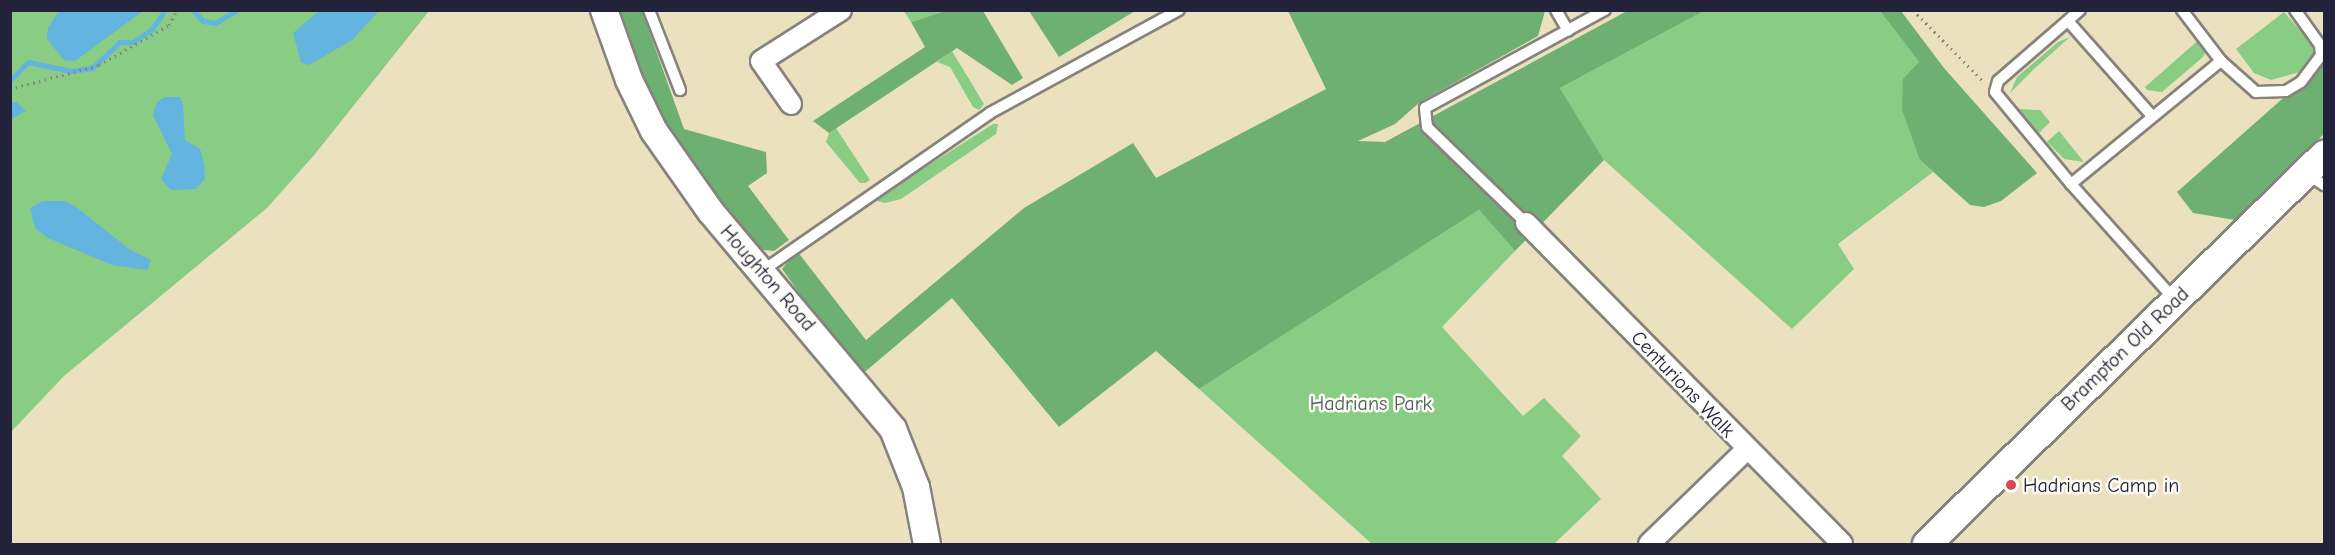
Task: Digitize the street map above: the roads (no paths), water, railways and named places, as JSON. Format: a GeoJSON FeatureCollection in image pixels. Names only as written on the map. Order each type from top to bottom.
{"type":"FeatureCollection","features":[{"type":"Feature","properties":{"kind":"main road","name":"Brampton Old Road"},"geometry":{"type":"LineString","coordinates":[[1927,544],[2175,300],[2318,171]]}},
{"type":"Feature","properties":{"kind":"street","name":"Houghton Road"},"geometry":{"type":"LineString","coordinates":[[604,10],[629,80],[654,130],[711,212],[893,429],[916,487],[927,544]]}},
{"type":"Feature","properties":{"kind":"street"},"geometry":{"type":"LineString","coordinates":[[791,104],[761,62],[812,18],[841,10]]}},
{"type":"Feature","properties":{"kind":"street","name":"Centurions Walk"},"geometry":{"type":"LineString","coordinates":[[1526,223],[1842,544]]}},
{"type":"Feature","properties":{"kind":"street"},"geometry":{"type":"LineString","coordinates":[[1649,544],[1747,449]]}},
{"type":"Feature","properties":{"kind":"lane"},"geometry":{"type":"LineString","coordinates":[[649,10],[680,90]]}},
{"type":"Feature","properties":{"kind":"lane"},"geometry":{"type":"LineString","coordinates":[[762,271],[990,113],[1179,10]]}},
{"type":"Feature","properties":{"kind":"lane"},"geometry":{"type":"LineString","coordinates":[[1556,10],[1568,31]]}},
{"type":"Feature","properties":{"kind":"lane"},"geometry":{"type":"LineString","coordinates":[[1526,223],[1427,127],[1425,108],[1605,10]]}},
{"type":"Feature","properties":{"kind":"lane"},"geometry":{"type":"LineString","coordinates":[[2080,10],[1998,81],[1995,92],[2071,184],[2175,300]]}},
{"type":"Feature","properties":{"kind":"lane"},"geometry":{"type":"LineString","coordinates":[[2182,10],[2221,61],[2256,92],[2286,91],[2301,82],[2321,55],[2320,45],[2295,10]]}},
{"type":"Feature","properties":{"kind":"lane"},"geometry":{"type":"LineString","coordinates":[[2068,21],[2152,116]]}},
{"type":"Feature","properties":{"kind":"lane"},"geometry":{"type":"LineString","coordinates":[[2071,184],[2221,61]]}},
{"type":"Feature","properties":{"kind":"water"},"geometry":{"type":"Polygon","coordinates":[[[59,11],[143,11],[75,61],[64,60],[47,39],[48,28],[59,11]]]}},
{"type":"Feature","properties":{"kind":"water"},"geometry":{"type":"Polygon","coordinates":[[[319,11],[379,11],[352,40],[309,65],[301,62],[293,33],[319,11]]]}},
{"type":"Feature","properties":{"kind":"water"},"geometry":{"type":"Polygon","coordinates":[[[165,97],[180,97],[183,103],[185,140],[200,149],[205,179],[196,189],[171,190],[161,179],[172,154],[153,115],[157,102],[165,97]]]}},
{"type":"Feature","properties":{"kind":"water"},"geometry":{"type":"Polygon","coordinates":[[[17,102],[26,111],[11,119],[11,103],[17,102]]]}},
{"type":"Feature","properties":{"kind":"water"},"geometry":{"type":"Polygon","coordinates":[[[43,201],[65,201],[75,206],[129,249],[151,260],[147,270],[112,265],[48,238],[35,228],[30,208],[43,201]]]}},
{"type":"Feature","properties":{"kind":"waterway"},"geometry":{"type":"LineString","coordinates":[[10,80],[28,62],[71,71],[92,68],[120,42],[133,42],[151,30],[165,10]]}},
{"type":"Feature","properties":{"kind":"waterway"},"geometry":{"type":"LineString","coordinates":[[193,10],[203,21],[215,23],[237,10]]}},
{"type":"Feature","properties":{"kind":"place","name":"Hadrians Camp in"},"geometry":{"type":"Point","coordinates":[2011,485]}},
{"type":"Feature","properties":{"kind":"park label","name":"Hadrians Park"},"geometry":{"type":"Point","coordinates":[1371,403]}}]}
